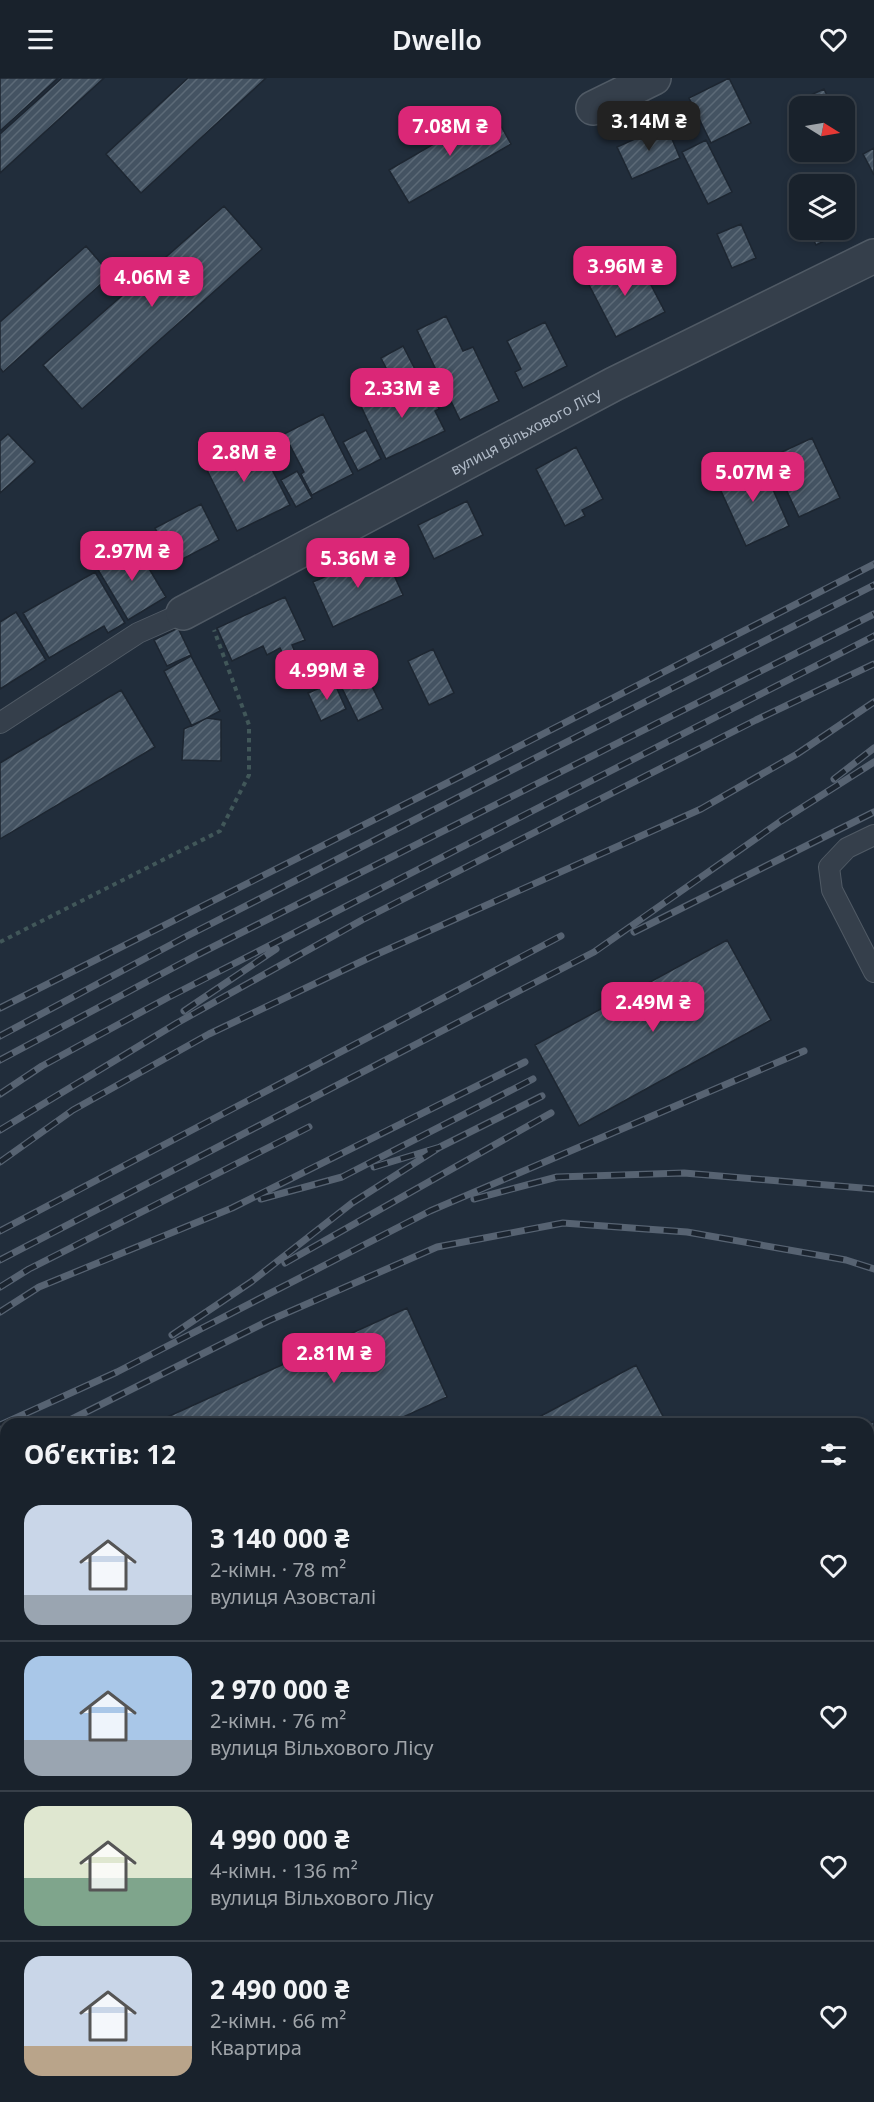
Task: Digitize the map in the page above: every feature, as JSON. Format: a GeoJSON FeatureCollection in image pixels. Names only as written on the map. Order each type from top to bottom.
{"type":"FeatureCollection","features":[{"type":"Feature","properties":{"kind":"street"},"geometry":{"type":"LineString","coordinates":[[593,108],[654,78]]}},
{"type":"Feature","properties":{"kind":"street","name":"вулиця Вільхового Лісу"},"geometry":{"type":"LineString","coordinates":[[193,607],[614,384],[874,256]]}},
{"type":"Feature","properties":{"kind":"lane"},"geometry":{"type":"LineString","coordinates":[[0,723],[138,633],[193,607]]}},
{"type":"Feature","properties":{"kind":"lane"},"geometry":{"type":"LineString","coordinates":[[874,835],[847,848],[829,867],[832,890],[874,972]]}},
{"type":"Feature","properties":{"kind":"path"},"geometry":{"type":"LineString","coordinates":[[0,942],[220,831],[249,775],[249,725],[193,607]]}},
{"type":"Feature","properties":{"kind":"building"},"geometry":{"type":"Polygon","coordinates":[[[0,78],[58,78],[0,131],[0,78]]]}},
{"type":"Feature","properties":{"kind":"building"},"geometry":{"type":"Polygon","coordinates":[[[62,78],[104,78],[0,173],[0,134],[62,78]]]}},
{"type":"Feature","properties":{"kind":"building"},"geometry":{"type":"Polygon","coordinates":[[[188,78],[266,78],[141,193],[106,154],[188,78]]]}},
{"type":"Feature","properties":{"kind":"building"},"geometry":{"type":"Polygon","coordinates":[[[729,78],[751,123],[711,143],[689,98],[729,78]]]}},
{"type":"Feature","properties":{"kind":"building"},"geometry":{"type":"Polygon","coordinates":[[[824,89],[827,96],[808,96],[824,89]]]}},
{"type":"Feature","properties":{"kind":"building"},"geometry":{"type":"Polygon","coordinates":[[[492,110],[511,144],[409,203],[389,170],[492,110]]]}},
{"type":"Feature","properties":{"kind":"building"},"geometry":{"type":"Polygon","coordinates":[[[666,125],[680,158],[632,179],[617,147],[666,125]]]}},
{"type":"Feature","properties":{"kind":"building"},"geometry":{"type":"Polygon","coordinates":[[[706,140],[732,192],[708,204],[682,152],[706,140]]]}},
{"type":"Feature","properties":{"kind":"building"},"geometry":{"type":"Polygon","coordinates":[[[874,148],[874,175],[863,154],[874,148]]]}},
{"type":"Feature","properties":{"kind":"building"},"geometry":{"type":"Polygon","coordinates":[[[224,206],[262,249],[82,409],[43,365],[224,206]]]}},
{"type":"Feature","properties":{"kind":"building"},"geometry":{"type":"Polygon","coordinates":[[[741,224],[756,258],[732,268],[717,234],[741,224]]]}},
{"type":"Feature","properties":{"kind":"building"},"geometry":{"type":"Polygon","coordinates":[[[814,240],[826,240],[816,245],[814,240]]]}},
{"type":"Feature","properties":{"kind":"building"},"geometry":{"type":"Polygon","coordinates":[[[86,246],[111,275],[3,372],[0,368],[0,322],[86,246]]]}},
{"type":"Feature","properties":{"kind":"building"},"geometry":{"type":"Polygon","coordinates":[[[623,260],[629,270],[640,264],[665,312],[616,337],[586,279],[623,260]]]}},
{"type":"Feature","properties":{"kind":"building"},"geometry":{"type":"Polygon","coordinates":[[[446,316],[463,351],[473,347],[499,401],[460,420],[417,330],[446,316]]]}},
{"type":"Feature","properties":{"kind":"building"},"geometry":{"type":"Polygon","coordinates":[[[545,322],[567,366],[523,388],[515,372],[521,369],[507,341],[545,322]]]}},
{"type":"Feature","properties":{"kind":"building"},"geometry":{"type":"Polygon","coordinates":[[[403,346],[421,381],[399,393],[381,358],[403,346]]]}},
{"type":"Feature","properties":{"kind":"building"},"geometry":{"type":"Polygon","coordinates":[[[394,385],[400,397],[421,386],[429,401],[435,398],[439,409],[435,411],[445,431],[386,459],[359,402],[394,385]]]}},
{"type":"Feature","properties":{"kind":"building"},"geometry":{"type":"Polygon","coordinates":[[[323,414],[353,474],[312,495],[301,474],[304,472],[284,434],[323,414]]]}},
{"type":"Feature","properties":{"kind":"building"},"geometry":{"type":"Polygon","coordinates":[[[366,430],[381,459],[358,471],[343,442],[366,430]]]}},
{"type":"Feature","properties":{"kind":"building"},"geometry":{"type":"Polygon","coordinates":[[[8,434],[35,462],[0,493],[0,441],[8,434]]]}},
{"type":"Feature","properties":{"kind":"building"},"geometry":{"type":"Polygon","coordinates":[[[218,434],[229,458],[259,444],[290,505],[237,531],[207,470],[210,469],[198,444],[218,434]]]}},
{"type":"Feature","properties":{"kind":"building"},"geometry":{"type":"Polygon","coordinates":[[[812,438],[840,498],[799,517],[771,457],[812,438]]]}},
{"type":"Feature","properties":{"kind":"building"},"geometry":{"type":"Polygon","coordinates":[[[576,447],[603,499],[582,510],[585,516],[565,526],[536,469],[576,447]]]}},
{"type":"Feature","properties":{"kind":"building"},"geometry":{"type":"Polygon","coordinates":[[[760,460],[789,526],[746,546],[716,480],[760,460]]]}},
{"type":"Feature","properties":{"kind":"building"},"geometry":{"type":"Polygon","coordinates":[[[297,471],[312,498],[296,507],[281,480],[297,471]]]}},
{"type":"Feature","properties":{"kind":"building"},"geometry":{"type":"Polygon","coordinates":[[[467,501],[483,535],[434,559],[418,525],[467,501]]]}},
{"type":"Feature","properties":{"kind":"building"},"geometry":{"type":"Polygon","coordinates":[[[201,504],[219,540],[173,564],[155,528],[201,504]]]}},
{"type":"Feature","properties":{"kind":"building"},"geometry":{"type":"Polygon","coordinates":[[[135,545],[166,597],[128,620],[97,568],[135,545]]]}},
{"type":"Feature","properties":{"kind":"building"},"geometry":{"type":"Polygon","coordinates":[[[383,551],[403,595],[333,627],[313,582],[383,551]]]}},
{"type":"Feature","properties":{"kind":"building"},"geometry":{"type":"Polygon","coordinates":[[[95,572],[125,623],[108,633],[104,626],[49,658],[23,613],[95,572]]]}},
{"type":"Feature","properties":{"kind":"building"},"geometry":{"type":"Polygon","coordinates":[[[285,597],[305,640],[292,645],[297,657],[287,662],[280,648],[267,655],[263,646],[232,661],[217,628],[285,597]]]}},
{"type":"Feature","properties":{"kind":"building"},"geometry":{"type":"Polygon","coordinates":[[[16,612],[46,660],[0,689],[0,622],[16,612]]]}},
{"type":"Feature","properties":{"kind":"building"},"geometry":{"type":"Polygon","coordinates":[[[178,628],[191,655],[167,666],[154,640],[178,628]]]}},
{"type":"Feature","properties":{"kind":"building"},"geometry":{"type":"Polygon","coordinates":[[[433,649],[454,693],[429,705],[408,661],[433,649]]]}},
{"type":"Feature","properties":{"kind":"building"},"geometry":{"type":"Polygon","coordinates":[[[191,656],[220,711],[192,726],[164,671],[191,656]]]}},
{"type":"Feature","properties":{"kind":"building"},"geometry":{"type":"Polygon","coordinates":[[[364,670],[383,709],[358,721],[339,682],[364,670]]]}},
{"type":"Feature","properties":{"kind":"building"},"geometry":{"type":"Polygon","coordinates":[[[334,682],[346,709],[321,721],[308,693],[334,682]]]}},
{"type":"Feature","properties":{"kind":"building"},"geometry":{"type":"Polygon","coordinates":[[[121,690],[155,747],[0,839],[0,763],[121,690]]]}},
{"type":"Feature","properties":{"kind":"building"},"geometry":{"type":"Polygon","coordinates":[[[207,718],[221,720],[221,761],[182,760],[184,729],[207,718]]]}},
{"type":"Feature","properties":{"kind":"building"},"geometry":{"type":"Polygon","coordinates":[[[727,940],[771,1020],[579,1126],[535,1045],[727,940]]]}},
{"type":"Feature","properties":{"kind":"building"},"geometry":{"type":"Polygon","coordinates":[[[407,1308],[447,1397],[401,1418],[165,1418],[407,1308]]]}},
{"type":"Feature","properties":{"kind":"building"},"geometry":{"type":"Polygon","coordinates":[[[636,1365],[664,1418],[537,1418],[636,1365]]]}},
{"type":"Feature","properties":{"kind":"railway"},"geometry":{"type":"LineString","coordinates":[[0,1008],[461,776],[874,564]]}},
{"type":"Feature","properties":{"kind":"railway"},"geometry":{"type":"LineString","coordinates":[[0,1036],[189,935],[874,585]]}},
{"type":"Feature","properties":{"kind":"railway"},"geometry":{"type":"LineString","coordinates":[[0,1060],[197,955],[874,614]]}},
{"type":"Feature","properties":{"kind":"railway"},"geometry":{"type":"LineString","coordinates":[[0,1094],[42,1066],[167,998],[874,636]]}},
{"type":"Feature","properties":{"kind":"railway"},"geometry":{"type":"LineString","coordinates":[[0,1130],[177,1023],[362,920],[756,720],[874,664]]}},
{"type":"Feature","properties":{"kind":"railway"},"geometry":{"type":"LineString","coordinates":[[0,1162],[73,1110],[209,1034],[373,956],[701,809],[797,754],[874,702]]}},
{"type":"Feature","properties":{"kind":"railway"},"geometry":{"type":"LineString","coordinates":[[834,779],[874,748]]}},
{"type":"Feature","properties":{"kind":"railway"},"geometry":{"type":"LineString","coordinates":[[0,1260],[594,952],[781,821],[874,762]]}},
{"type":"Feature","properties":{"kind":"railway"},"geometry":{"type":"LineString","coordinates":[[634,932],[874,812]]}},
{"type":"Feature","properties":{"kind":"railway"},"geometry":{"type":"LineString","coordinates":[[0,1231],[561,936]]}},
{"type":"Feature","properties":{"kind":"railway"},"geometry":{"type":"LineString","coordinates":[[184,1011],[276,949]]}},
{"type":"Feature","properties":{"kind":"railway"},"geometry":{"type":"LineString","coordinates":[[15,1418],[117,1372],[430,1211],[804,1051]]}},
{"type":"Feature","properties":{"kind":"railway"},"geometry":{"type":"LineString","coordinates":[[0,1312],[39,1287],[232,1208],[525,1062]]}},
{"type":"Feature","properties":{"kind":"railway"},"geometry":{"type":"LineString","coordinates":[[261,1199],[342,1177],[533,1079]]}},
{"type":"Feature","properties":{"kind":"railway"},"geometry":{"type":"LineString","coordinates":[[374,1167],[440,1147],[542,1096]]}},
{"type":"Feature","properties":{"kind":"railway"},"geometry":{"type":"LineString","coordinates":[[285,1263],[551,1113]]}},
{"type":"Feature","properties":{"kind":"railway"},"geometry":{"type":"LineString","coordinates":[[0,1287],[29,1269],[309,1127]]}},
{"type":"Feature","properties":{"kind":"railway"},"geometry":{"type":"LineString","coordinates":[[172,1335],[251,1282],[352,1203],[440,1147]]}},
{"type":"Feature","properties":{"kind":"railway"},"geometry":{"type":"LineString","coordinates":[[474,1199],[557,1177],[684,1173],[874,1189]]}},
{"type":"Feature","properties":{"kind":"railway"},"geometry":{"type":"LineString","coordinates":[[74,1418],[268,1321],[437,1247],[563,1223],[687,1232],[846,1260],[874,1269]]}}]}
